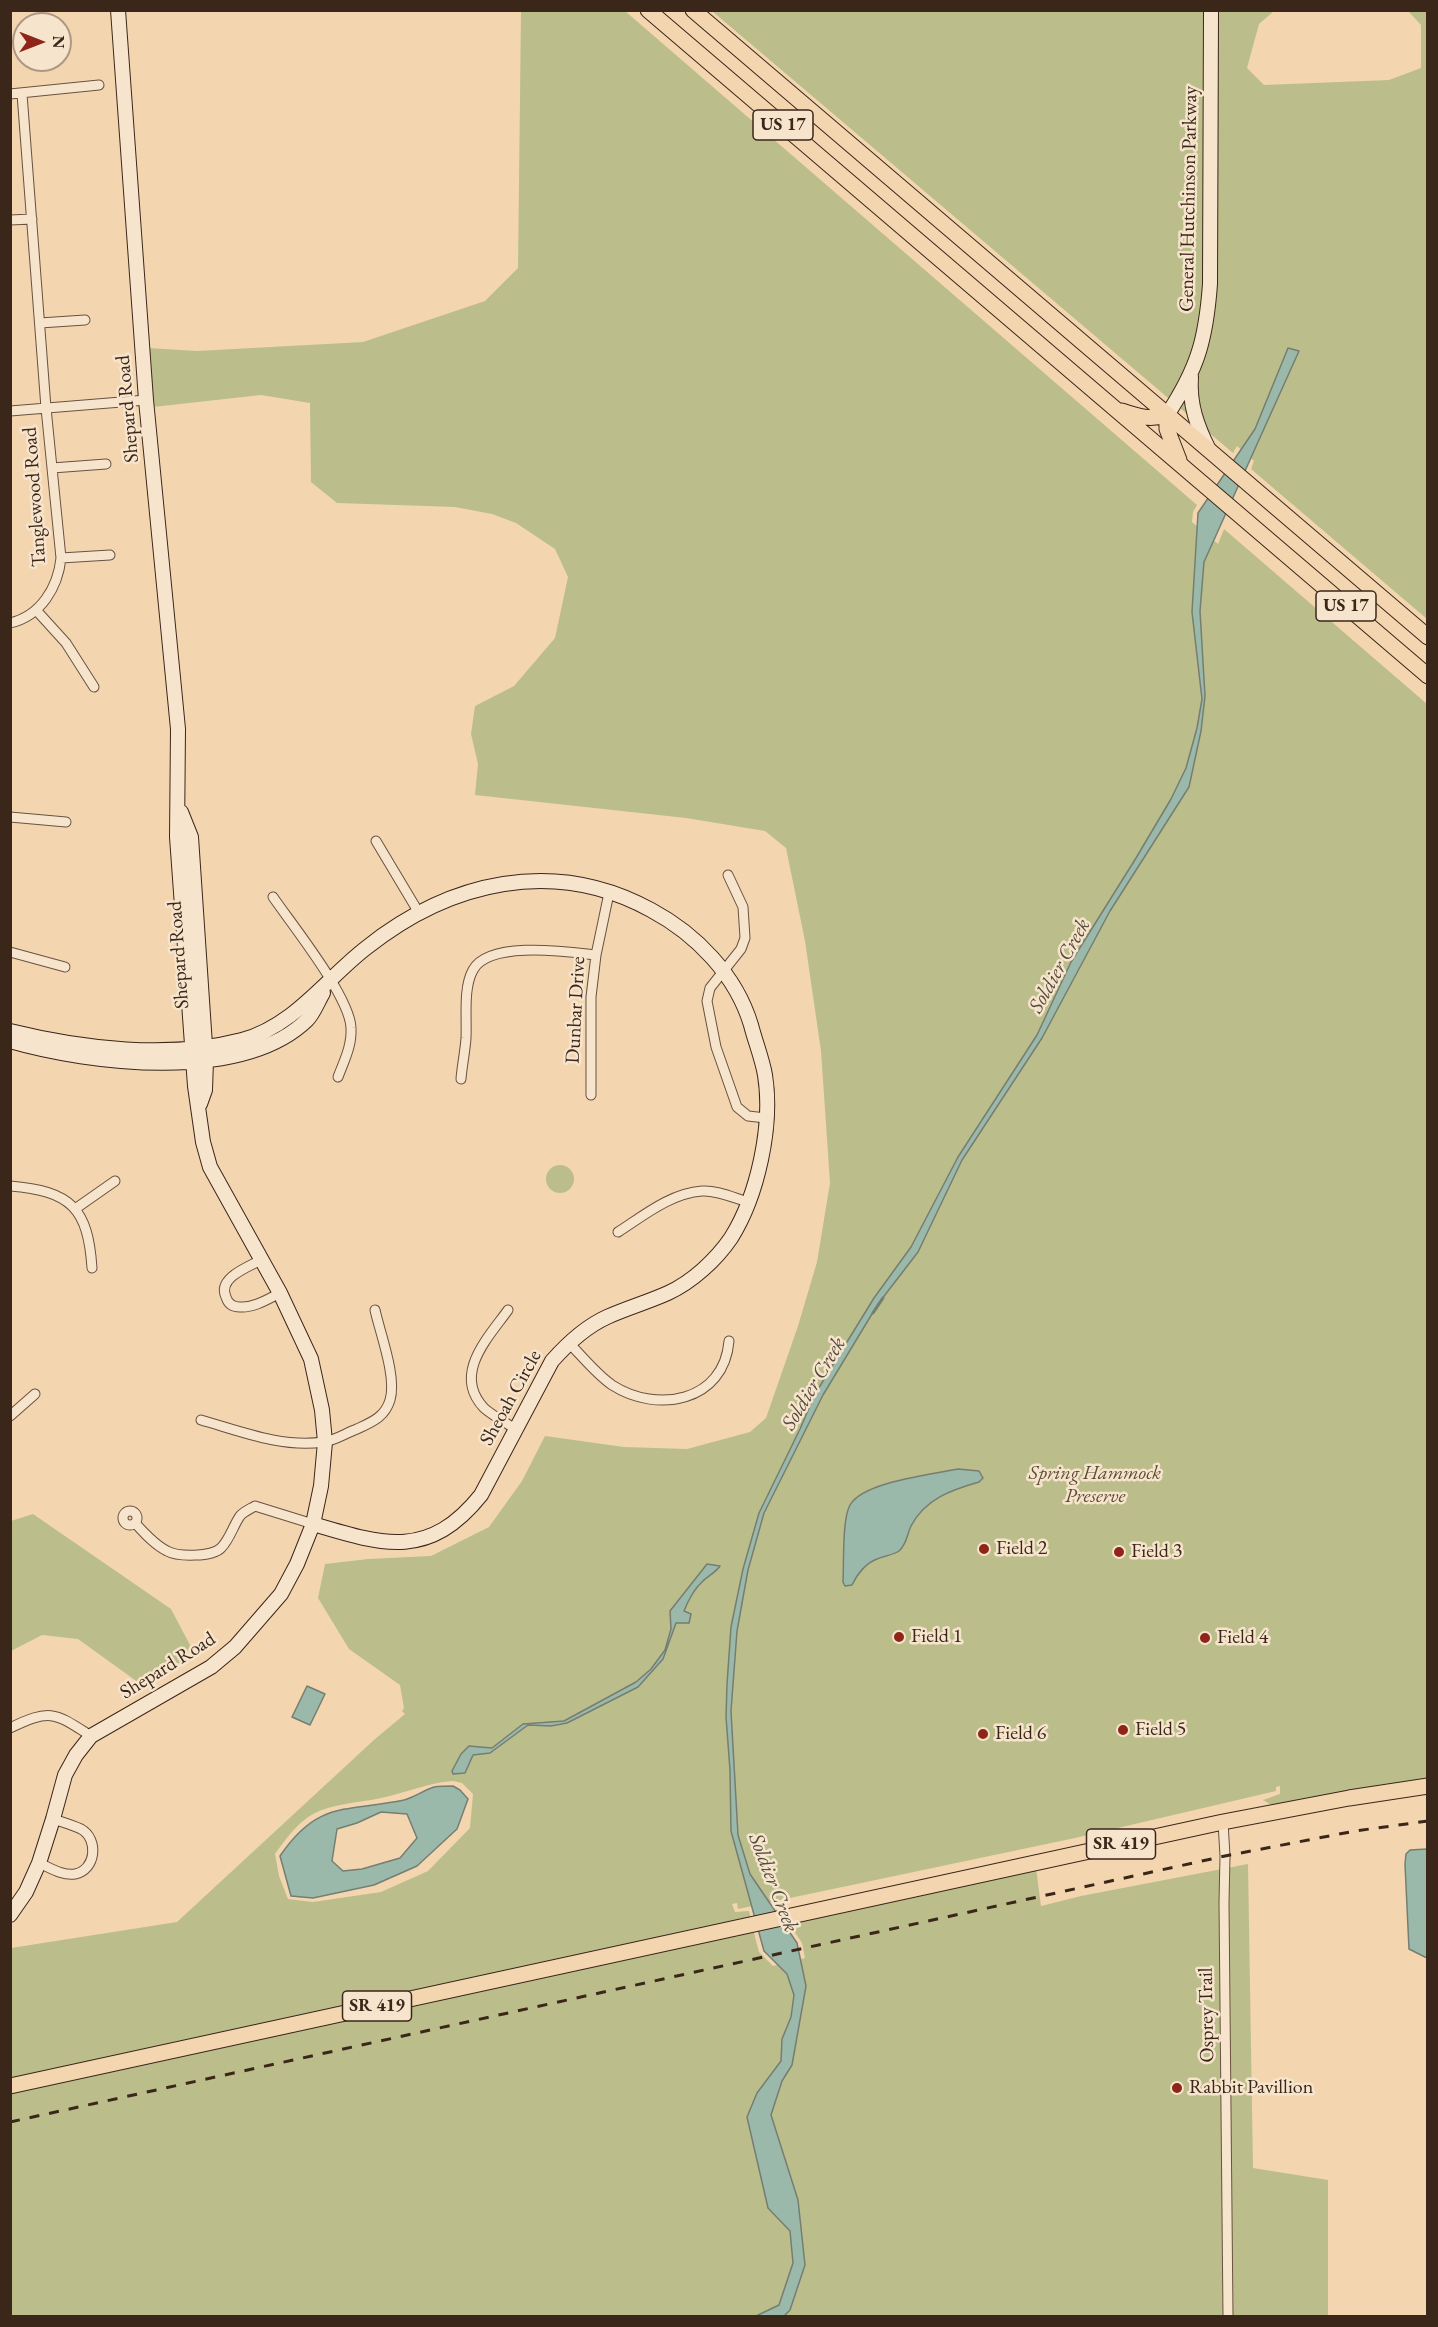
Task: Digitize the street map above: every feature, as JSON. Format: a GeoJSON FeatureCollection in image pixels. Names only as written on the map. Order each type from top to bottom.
{"type":"FeatureCollection","features":[{"type":"Feature","properties":{"kind":"main road","name":"US 17"},"geometry":{"type":"LineString","coordinates":[[648,10],[1428,676]]}},
{"type":"Feature","properties":{"kind":"main road","name":"US 17"},"geometry":{"type":"LineString","coordinates":[[693,10],[1428,637]]}},
{"type":"Feature","properties":{"kind":"main road"},"geometry":{"type":"LineString","coordinates":[[1113,408],[1141,418],[1167,415],[1169,436],[1183,467]]}},
{"type":"Feature","properties":{"kind":"main road","name":"SR 419"},"geometry":{"type":"LineString","coordinates":[[10,2086],[1223,1822],[1349,1798],[1428,1786]]}},
{"type":"Feature","properties":{"kind":"street","name":"Shepard Road"},"geometry":{"type":"LineString","coordinates":[[11,1913],[26,1892],[39,1863],[65,1775],[76,1755],[92,1736],[211,1667],[235,1647],[281,1594],[297,1564],[313,1524],[321,1486],[325,1442],[322,1410],[311,1359],[280,1293],[210,1167],[203,1142],[200,1106],[205,1090],[199,1061],[177,837],[178,729],[146,400],[118,10]]}},
{"type":"Feature","properties":{"kind":"street","name":"General Hutchinson Parkway"},"geometry":{"type":"LineString","coordinates":[[1167,415],[1191,375],[1207,324],[1211,10]]}},
{"type":"Feature","properties":{"kind":"street"},"geometry":{"type":"LineString","coordinates":[[10,94],[99,86]]}},
{"type":"Feature","properties":{"kind":"street","name":"Tanglewood Road"},"geometry":{"type":"LineString","coordinates":[[10,623],[36,610],[47,599],[59,573],[61,558],[46,408],[22,93]]}},
{"type":"Feature","properties":{"kind":"street"},"geometry":{"type":"LineString","coordinates":[[10,220],[32,219]]}},
{"type":"Feature","properties":{"kind":"street"},"geometry":{"type":"LineString","coordinates":[[40,323],[85,320]]}},
{"type":"Feature","properties":{"kind":"street"},"geometry":{"type":"LineString","coordinates":[[1191,375],[1190,390],[1196,423],[1215,456]]}},
{"type":"Feature","properties":{"kind":"street"},"geometry":{"type":"LineString","coordinates":[[10,411],[146,400]]}},
{"type":"Feature","properties":{"kind":"street"},"geometry":{"type":"LineString","coordinates":[[52,468],[106,464]]}},
{"type":"Feature","properties":{"kind":"street"},"geometry":{"type":"LineString","coordinates":[[61,558],[110,555]]}},
{"type":"Feature","properties":{"kind":"street"},"geometry":{"type":"LineString","coordinates":[[36,610],[66,643],[94,687]]}},
{"type":"Feature","properties":{"kind":"street"},"geometry":{"type":"LineString","coordinates":[[10,817],[66,822]]}},
{"type":"Feature","properties":{"kind":"street"},"geometry":{"type":"LineString","coordinates":[[376,841],[419,913]]}},
{"type":"Feature","properties":{"kind":"street"},"geometry":{"type":"LineString","coordinates":[[728,875],[743,907],[745,938],[741,949],[710,988],[708,994],[716,1047],[737,1107],[748,1116],[766,1118]]}},
{"type":"Feature","properties":{"kind":"street","name":"Sheoah Circle"},"geometry":{"type":"LineString","coordinates":[[10,1031],[82,1046],[129,1049],[198,1047],[243,1040],[273,1028],[367,947],[419,913],[461,894],[491,885],[512,882],[585,884],[642,905],[687,933],[724,972],[739,995],[748,1016],[765,1073],[766,1118],[762,1158],[748,1202],[731,1237],[716,1258],[670,1292],[606,1317],[568,1342],[552,1361],[481,1495],[467,1513],[444,1531],[423,1539],[382,1542],[367,1540],[313,1524]]}},
{"type":"Feature","properties":{"kind":"street","name":"Dunbar Drive"},"geometry":{"type":"LineString","coordinates":[[591,1095],[591,997],[596,955],[609,892]]}},
{"type":"Feature","properties":{"kind":"street"},"geometry":{"type":"LineString","coordinates":[[273,897],[348,1010],[351,1044],[338,1077]]}},
{"type":"Feature","properties":{"kind":"street"},"geometry":{"type":"LineString","coordinates":[[461,1079],[466,1041],[469,982],[478,963],[492,956],[530,949],[596,955]]}},
{"type":"Feature","properties":{"kind":"street"},"geometry":{"type":"LineString","coordinates":[[10,952],[65,967]]}},
{"type":"Feature","properties":{"kind":"street","name":"Sheoah Circle"},"geometry":{"type":"LineString","coordinates":[[10,1041],[79,1057],[128,1061],[199,1061],[246,1053],[279,1041],[308,1019],[330,981]]}},
{"type":"Feature","properties":{"kind":"street"},"geometry":{"type":"LineString","coordinates":[[75,1209],[115,1181]]}},
{"type":"Feature","properties":{"kind":"street"},"geometry":{"type":"LineString","coordinates":[[10,1186],[33,1188],[67,1201],[86,1225],[93,1268]]}},
{"type":"Feature","properties":{"kind":"street"},"geometry":{"type":"LineString","coordinates":[[618,1232],[665,1203],[689,1193],[712,1192],[748,1202]]}},
{"type":"Feature","properties":{"kind":"street"},"geometry":{"type":"LineString","coordinates":[[261,1260],[234,1275],[226,1283],[224,1292],[226,1300],[232,1306],[250,1306],[280,1293]]}},
{"type":"Feature","properties":{"kind":"street"},"geometry":{"type":"LineString","coordinates":[[201,1420],[287,1442],[325,1442],[376,1421],[386,1410],[391,1398],[391,1380],[375,1310]]}},
{"type":"Feature","properties":{"kind":"street"},"geometry":{"type":"LineString","coordinates":[[508,1310],[478,1351],[472,1366],[471,1377],[478,1400],[486,1409],[515,1429]]}},
{"type":"Feature","properties":{"kind":"street"},"geometry":{"type":"LineString","coordinates":[[568,1342],[610,1384],[627,1393],[667,1400],[703,1390],[715,1380],[725,1365],[729,1341]]}},
{"type":"Feature","properties":{"kind":"street"},"geometry":{"type":"LineString","coordinates":[[10,1416],[35,1394]]}},
{"type":"Feature","properties":{"kind":"street"},"geometry":{"type":"LineString","coordinates":[[136,1524],[148,1537],[168,1552],[206,1555],[219,1550],[241,1515],[255,1506],[313,1524]]}},
{"type":"Feature","properties":{"kind":"street"},"geometry":{"type":"LineString","coordinates":[[10,1728],[31,1718],[53,1715],[92,1736]]}},
{"type":"Feature","properties":{"kind":"street"},"geometry":{"type":"LineString","coordinates":[[39,1863],[64,1874],[75,1874],[83,1871],[90,1862],[93,1850],[91,1839],[87,1834],[53,1819]]}},
{"type":"Feature","properties":{"kind":"street","name":"Osprey Trail"},"geometry":{"type":"LineString","coordinates":[[1223,1822],[1228,2316]]}},
{"type":"Feature","properties":{"kind":"green space","name":"Spring Hammock Preserve"},"geometry":{"type":"Polygon","coordinates":[[[521,11],[625,11],[1197,505],[1193,512],[1192,522],[1218,544],[1224,529],[1427,704],[1427,1781],[1273,1806],[1263,1800],[1280,1794],[1280,1786],[1276,1787],[1276,1791],[1075,1838],[738,1909],[737,1903],[732,1904],[735,1912],[749,1911],[751,1919],[11,2080],[11,1948],[177,1922],[405,1714],[402,1711],[404,1708],[400,1685],[349,1649],[318,1598],[325,1564],[431,1556],[489,1527],[522,1481],[545,1436],[624,1447],[687,1449],[750,1432],[766,1418],[798,1326],[817,1262],[830,1183],[821,1051],[805,941],[786,848],[765,831],[686,818],[475,795],[478,764],[471,734],[475,706],[514,686],[555,638],[568,577],[555,549],[516,523],[492,514],[455,507],[337,503],[311,482],[310,403],[261,395],[153,407],[148,348],[197,351],[363,342],[485,301],[518,268],[521,11]],[[453,1781],[434,1784],[321,1810],[307,1817],[275,1854],[279,1876],[288,1899],[313,1902],[381,1892],[428,1871],[470,1828],[473,1794],[462,1783],[453,1781]]]}},
{"type":"Feature","properties":{"kind":"green space"},"geometry":{"type":"Polygon","coordinates":[[[712,11],[1274,11],[1259,24],[1247,68],[1264,85],[1389,80],[1421,68],[1421,25],[1408,11],[1427,11],[1427,619],[1251,469],[1254,461],[1237,446],[1233,453],[712,11]]]}},
{"type":"Feature","properties":{"kind":"green space"},"geometry":{"type":"Polygon","coordinates":[[[560,1165],[570,1169],[574,1179],[570,1189],[560,1193],[550,1189],[546,1179],[550,1169],[560,1165]]]}},
{"type":"Feature","properties":{"kind":"green space"},"geometry":{"type":"Polygon","coordinates":[[[33,1514],[171,1609],[190,1645],[177,1668],[165,1675],[139,1683],[78,1639],[42,1635],[11,1651],[11,1521],[33,1514]]]}},
{"type":"Feature","properties":{"kind":"green space"},"geometry":{"type":"Polygon","coordinates":[[[1248,1864],[1253,2168],[1328,2180],[1328,2316],[11,2316],[10,2091],[753,1929],[759,1952],[773,1966],[805,1958],[802,1943],[788,1922],[1036,1868],[1041,1906],[1081,1896],[1248,1864]]]}},
{"type":"Feature","properties":{"kind":"shaded area"},"geometry":{"type":"Polygon","coordinates":[[[1288,348],[1299,351],[1204,562],[1200,611],[1205,696],[1201,731],[1189,787],[1110,911],[1042,1038],[962,1160],[918,1252],[878,1304],[823,1395],[764,1513],[748,1570],[737,1631],[731,1711],[738,1835],[750,1874],[797,1943],[806,1986],[792,2065],[782,2081],[771,2115],[798,2200],[805,2265],[790,2310],[784,2316],[756,2316],[779,2305],[793,2263],[790,2231],[768,2208],[747,2117],[757,2093],[781,2061],[782,2039],[791,2017],[794,1995],[787,1974],[764,1951],[731,1831],[726,1717],[727,1684],[731,1627],[743,1569],[759,1513],[815,1394],[874,1298],[911,1247],[958,1157],[1037,1035],[1071,962],[1171,799],[1186,768],[1202,699],[1192,612],[1198,513],[1255,429],[1288,348]]]}},
{"type":"Feature","properties":{"kind":"shaded area"},"geometry":{"type":"Polygon","coordinates":[[[958,1469],[979,1471],[983,1478],[979,1482],[949,1492],[931,1502],[911,1526],[904,1545],[899,1551],[869,1563],[852,1585],[845,1586],[843,1582],[844,1542],[847,1512],[857,1497],[869,1490],[900,1480],[958,1469]]]}},
{"type":"Feature","properties":{"kind":"shaded area"},"geometry":{"type":"Polygon","coordinates":[[[707,1564],[720,1566],[699,1585],[689,1599],[684,1611],[691,1614],[689,1623],[676,1623],[663,1659],[638,1687],[567,1723],[551,1726],[528,1725],[490,1753],[473,1755],[465,1773],[453,1774],[452,1771],[461,1754],[469,1746],[492,1748],[523,1724],[564,1721],[636,1682],[651,1669],[665,1650],[671,1629],[670,1611],[707,1564]]]}},
{"type":"Feature","properties":{"kind":"shaded area"},"geometry":{"type":"Polygon","coordinates":[[[307,1686],[325,1694],[310,1725],[292,1717],[307,1686]]]}},
{"type":"Feature","properties":{"kind":"shaded area"},"geometry":{"type":"Polygon","coordinates":[[[453,1786],[468,1799],[457,1829],[417,1866],[374,1885],[313,1898],[291,1896],[280,1856],[307,1825],[334,1811],[404,1800],[434,1787],[453,1786]],[[381,1812],[337,1829],[332,1861],[343,1871],[362,1869],[400,1858],[417,1838],[407,1814],[381,1812]]]}},
{"type":"Feature","properties":{"kind":"shaded area"},"geometry":{"type":"Polygon","coordinates":[[[1428,1849],[1427,1958],[1409,1949],[1405,1864],[1406,1854],[1410,1850],[1428,1849]]]}},
{"type":"Feature","properties":{"kind":"waterway","name":"Soldier Creek"},"geometry":{"type":"LineString","coordinates":[[873,1313],[883,1298]]}},
{"type":"Feature","properties":{"kind":"railway"},"geometry":{"type":"LineString","coordinates":[[10,2122],[1225,1856],[1355,1831],[1428,1821]]}},
{"type":"Feature","properties":{"kind":"place","name":"Field 2"},"geometry":{"type":"Point","coordinates":[984,1549]}},
{"type":"Feature","properties":{"kind":"place","name":"Field 3"},"geometry":{"type":"Point","coordinates":[1119,1552]}},
{"type":"Feature","properties":{"kind":"place","name":"Field 1"},"geometry":{"type":"Point","coordinates":[899,1637]}},
{"type":"Feature","properties":{"kind":"place","name":"Field 4"},"geometry":{"type":"Point","coordinates":[1205,1638]}},
{"type":"Feature","properties":{"kind":"place","name":"Field 5"},"geometry":{"type":"Point","coordinates":[1123,1730]}},
{"type":"Feature","properties":{"kind":"place","name":"Field 6"},"geometry":{"type":"Point","coordinates":[983,1734]}},
{"type":"Feature","properties":{"kind":"place","name":"Rabbit Pavillion"},"geometry":{"type":"Point","coordinates":[1177,2088]}}]}
